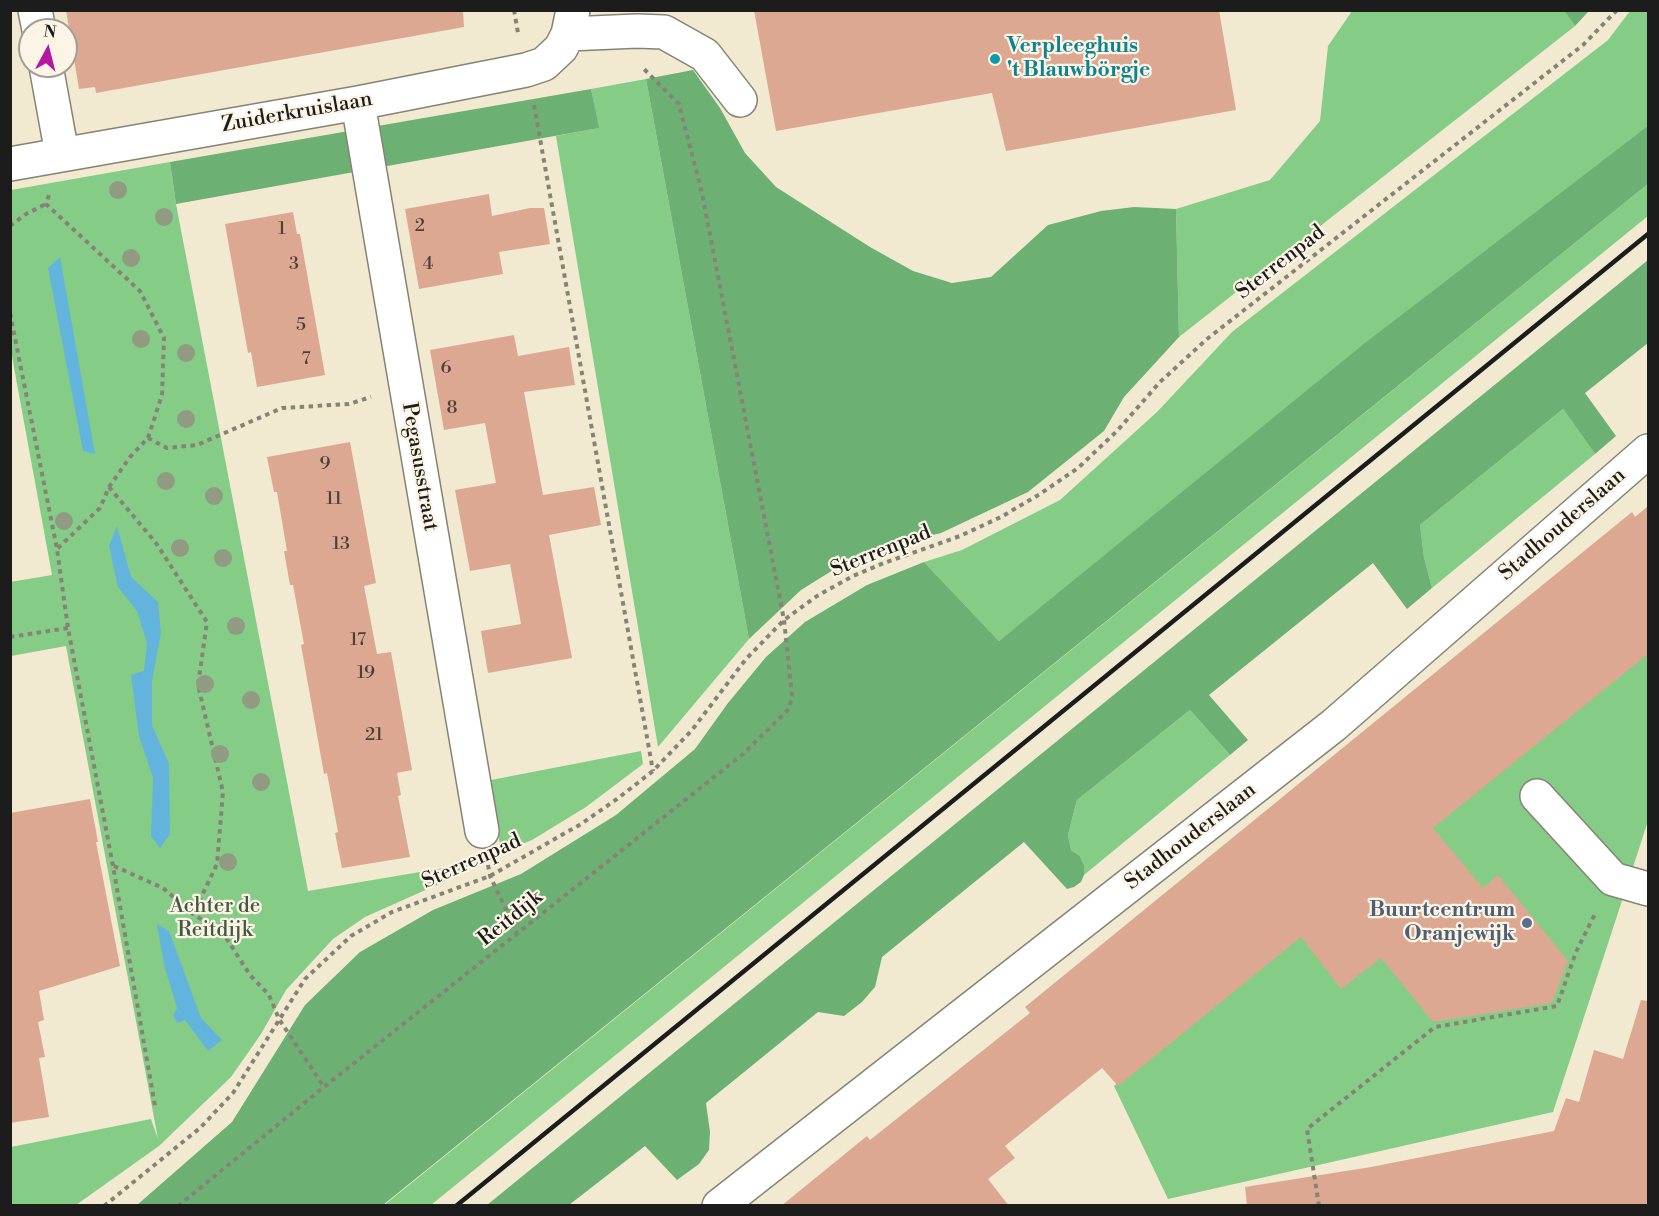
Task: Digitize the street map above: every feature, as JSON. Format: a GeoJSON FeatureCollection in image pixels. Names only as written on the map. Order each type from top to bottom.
{"type":"FeatureCollection","features":[{"type":"Feature","properties":{"kind":"street"},"geometry":{"type":"LineString","coordinates":[[571,22],[613,33],[664,32],[705,54],[740,100]]}},
{"type":"Feature","properties":{"kind":"street","name":"Zuiderkruislaan"},"geometry":{"type":"LineString","coordinates":[[10,164],[358,103],[526,70],[550,60],[561,48],[571,22]]}},
{"type":"Feature","properties":{"kind":"street"},"geometry":{"type":"LineString","coordinates":[[48,78],[62,154]]}},
{"type":"Feature","properties":{"kind":"street","name":"Pegasusstraat"},"geometry":{"type":"LineString","coordinates":[[358,103],[482,831]]}},
{"type":"Feature","properties":{"kind":"street","name":"Stadhouderslaan"},"geometry":{"type":"LineString","coordinates":[[718,1206],[1334,725],[1648,451]]}},
{"type":"Feature","properties":{"kind":"street"},"geometry":{"type":"LineString","coordinates":[[1537,796],[1613,879],[1648,889]]}},
{"type":"Feature","properties":{"kind":"path","name":"Sterrenpad"},"geometry":{"type":"LineString","coordinates":[[104,1206],[200,1128],[233,1093],[305,979],[351,936],[392,912],[490,876],[580,824],[653,771],[692,730],[746,659],[784,620],[817,596],[884,562],[960,536],[1001,517],[1078,468],[1117,431],[1161,382],[1208,339],[1583,45],[1617,10]]}},
{"type":"Feature","properties":{"kind":"path","name":"Reitdijk"},"geometry":{"type":"LineString","coordinates":[[178,1206],[743,754],[789,709],[792,696],[784,620],[702,193],[679,104],[629,54],[613,33]]}},
{"type":"Feature","properties":{"kind":"path"},"geometry":{"type":"LineString","coordinates":[[526,70],[653,771]]}},
{"type":"Feature","properties":{"kind":"path"},"geometry":{"type":"LineString","coordinates":[[10,226],[26,214],[46,204],[62,154]]}},
{"type":"Feature","properties":{"kind":"path"},"geometry":{"type":"LineString","coordinates":[[46,204],[140,291],[164,338],[162,395],[148,438],[130,457],[109,487],[100,508],[57,549]]}},
{"type":"Feature","properties":{"kind":"path"},"geometry":{"type":"LineString","coordinates":[[10,313],[57,549],[68,627],[155,1106]]}},
{"type":"Feature","properties":{"kind":"path"},"geometry":{"type":"LineString","coordinates":[[148,438],[167,448],[197,445],[282,408],[349,404],[405,385]]}},
{"type":"Feature","properties":{"kind":"path"},"geometry":{"type":"LineString","coordinates":[[109,487],[156,543],[207,622],[198,685],[223,792],[217,864],[193,914]]}},
{"type":"Feature","properties":{"kind":"path"},"geometry":{"type":"LineString","coordinates":[[10,637],[68,627]]}},
{"type":"Feature","properties":{"kind":"path"},"geometry":{"type":"LineString","coordinates":[[113,866],[163,888],[193,914],[223,933],[250,975],[269,995],[279,1019],[324,1087]]}},
{"type":"Feature","properties":{"kind":"path"},"geometry":{"type":"LineString","coordinates":[[490,876],[518,933]]}},
{"type":"Feature","properties":{"kind":"path"},"geometry":{"type":"LineString","coordinates":[[1319,1206],[1307,1129],[1435,1027],[1557,1006],[1576,952],[1613,879]]}},
{"type":"Feature","properties":{"kind":"green space"},"geometry":{"type":"Polygon","coordinates":[[[1352,11],[1564,11],[1575,26],[1179,337],[1176,209],[1270,180],[1320,121],[1328,46],[1352,11]]]}},
{"type":"Feature","properties":{"kind":"green space"},"geometry":{"type":"Polygon","coordinates":[[[1564,11],[1589,11],[1575,26],[1564,11]]]}},
{"type":"Feature","properties":{"kind":"green space"},"geometry":{"type":"Polygon","coordinates":[[[1630,11],[1648,11],[1648,129],[999,641],[924,562],[962,550],[1060,500],[1157,412],[1232,332],[1608,40],[1630,11]]]}},
{"type":"Feature","properties":{"kind":"green space"},"geometry":{"type":"Polygon","coordinates":[[[693,70],[720,108],[745,153],[776,187],[870,247],[913,271],[952,283],[991,277],[1048,225],[1101,211],[1134,207],[1176,209],[1179,337],[1124,397],[1104,431],[1028,492],[941,533],[862,552],[801,590],[749,639],[646,79],[693,70]]]}},
{"type":"Feature","properties":{"kind":"green space"},"geometry":{"type":"Polygon","coordinates":[[[646,79],[749,639],[658,747],[556,136],[598,128],[591,89],[646,79]]]}},
{"type":"Feature","properties":{"kind":"green space"},"geometry":{"type":"Polygon","coordinates":[[[591,89],[599,128],[176,204],[170,162],[591,89]]]}},
{"type":"Feature","properties":{"kind":"green space"},"geometry":{"type":"Polygon","coordinates":[[[1648,126],[1648,184],[383,1205],[137,1205],[232,1122],[305,1005],[360,952],[433,910],[521,874],[616,815],[695,749],[728,703],[766,657],[805,622],[867,585],[924,562],[999,641],[1365,343],[1648,126]]]}},
{"type":"Feature","properties":{"kind":"green space","name":"Achter de Reitdijk"},"geometry":{"type":"Polygon","coordinates":[[[170,162],[176,204],[308,891],[467,864],[468,871],[365,917],[333,939],[286,990],[261,1034],[231,1077],[159,1146],[76,1205],[11,1205],[11,1147],[151,1119],[158,1139],[66,646],[11,656],[10,582],[52,575],[11,351],[11,190],[170,162]]]}},
{"type":"Feature","properties":{"kind":"green space"},"geometry":{"type":"Polygon","coordinates":[[[1648,184],[1648,216],[431,1205],[383,1206],[1648,184]]]}},
{"type":"Feature","properties":{"kind":"green space"},"geometry":{"type":"Polygon","coordinates":[[[1648,260],[1648,343],[1585,393],[1616,436],[1595,454],[1563,409],[1420,525],[1424,557],[1432,588],[1407,609],[1373,563],[1209,695],[1248,740],[1230,755],[1190,710],[1077,800],[1068,835],[1071,850],[1080,856],[1084,865],[1081,882],[1067,889],[1024,842],[882,957],[875,987],[862,1002],[844,1016],[818,1012],[706,1103],[710,1132],[709,1150],[699,1164],[677,1180],[645,1146],[569,1205],[487,1205],[1648,260]]]}},
{"type":"Feature","properties":{"kind":"green space"},"geometry":{"type":"Polygon","coordinates":[[[1563,409],[1595,454],[1432,588],[1424,557],[1420,525],[1563,409]]]}},
{"type":"Feature","properties":{"kind":"green space"},"geometry":{"type":"Polygon","coordinates":[[[1648,652],[1648,821],[1553,1112],[1168,1199],[1114,1086],[1648,652]]]}},
{"type":"Feature","properties":{"kind":"green space"},"geometry":{"type":"Polygon","coordinates":[[[1190,710],[1230,755],[1084,875],[1084,865],[1080,856],[1071,850],[1068,835],[1077,800],[1190,710]]]}},
{"type":"Feature","properties":{"kind":"green space"},"geometry":{"type":"Polygon","coordinates":[[[641,751],[643,764],[586,807],[532,840],[501,853],[491,780],[641,751]]]}},
{"type":"Feature","properties":{"kind":"water"},"geometry":{"type":"Polygon","coordinates":[[[60,257],[95,454],[83,451],[48,268],[60,257]]]}},
{"type":"Feature","properties":{"kind":"water"},"geometry":{"type":"Polygon","coordinates":[[[117,526],[131,577],[158,602],[161,633],[152,681],[152,725],[169,764],[170,834],[160,848],[151,836],[153,778],[139,736],[131,675],[144,671],[147,643],[137,611],[118,587],[109,546],[117,526]]]}},
{"type":"Feature","properties":{"kind":"water"},"geometry":{"type":"Polygon","coordinates":[[[157,924],[169,931],[201,1018],[222,1040],[208,1051],[185,1020],[177,1023],[173,1015],[177,1008],[164,965],[157,924]]]}},
{"type":"Feature","properties":{"kind":"building"},"geometry":{"type":"Polygon","coordinates":[[[66,10],[463,10],[464,27],[96,93],[95,87],[79,89],[78,18],[67,18],[66,10]]]}},
{"type":"Feature","properties":{"kind":"building","name":"Verpleeghuis 't Blauwbörgje"},"geometry":{"type":"Polygon","coordinates":[[[754,10],[1219,10],[1236,110],[1006,151],[992,93],[776,131],[754,10]]]}},
{"type":"Feature","properties":{"kind":"building"},"geometry":{"type":"Polygon","coordinates":[[[489,194],[492,216],[530,208],[544,208],[550,244],[499,252],[503,274],[419,289],[405,209],[489,194]]]}},
{"type":"Feature","properties":{"kind":"building"},"geometry":{"type":"Polygon","coordinates":[[[293,212],[297,234],[300,234],[325,375],[257,387],[251,352],[248,353],[225,224],[293,212]]]}},
{"type":"Feature","properties":{"kind":"building"},"geometry":{"type":"Polygon","coordinates":[[[514,335],[518,356],[569,347],[575,385],[524,392],[543,495],[594,487],[601,525],[549,535],[572,658],[488,673],[481,631],[521,624],[510,564],[470,571],[455,490],[496,483],[485,423],[444,430],[430,350],[514,335]]]}},
{"type":"Feature","properties":{"kind":"building"},"geometry":{"type":"Polygon","coordinates":[[[350,442],[376,583],[364,586],[377,654],[391,652],[412,770],[397,773],[401,795],[398,796],[410,857],[342,868],[335,833],[338,832],[327,773],[324,774],[301,645],[304,644],[284,551],[287,551],[277,492],[274,492],[267,457],[350,442]]]}},
{"type":"Feature","properties":{"kind":"building"},"geometry":{"type":"Polygon","coordinates":[[[1648,506],[1648,654],[1433,828],[1483,888],[1498,875],[1568,961],[1552,1003],[1433,1022],[1381,958],[1341,989],[1301,937],[1118,1086],[1102,1068],[1005,1146],[1015,1158],[988,1179],[1009,1206],[781,1206],[867,1136],[870,1140],[1030,1013],[1025,1007],[1632,512],[1635,517],[1648,506]]]}},
{"type":"Feature","properties":{"kind":"building"},"geometry":{"type":"Polygon","coordinates":[[[90,799],[120,966],[39,991],[44,1020],[38,1022],[45,1057],[39,1058],[49,1117],[10,1123],[10,813],[90,799]]]}},
{"type":"Feature","properties":{"kind":"building"},"geometry":{"type":"Polygon","coordinates":[[[1641,1000],[1648,1001],[1648,1206],[1247,1206],[1245,1187],[1371,1167],[1554,1131],[1566,1098],[1579,1102],[1594,1050],[1623,1059],[1641,1000]]]}},
{"type":"Feature","properties":{"kind":"railway"},"geometry":{"type":"LineString","coordinates":[[456,1206],[1648,234]]}},
{"type":"Feature","properties":{"kind":"place","name":"Verpleeghuis 't Blauwbörgje"},"geometry":{"type":"Point","coordinates":[995,59]}},
{"type":"Feature","properties":{"kind":"place","name":"Buurtcentrum Oranjewijk"},"geometry":{"type":"Point","coordinates":[1527,923]}}]}
